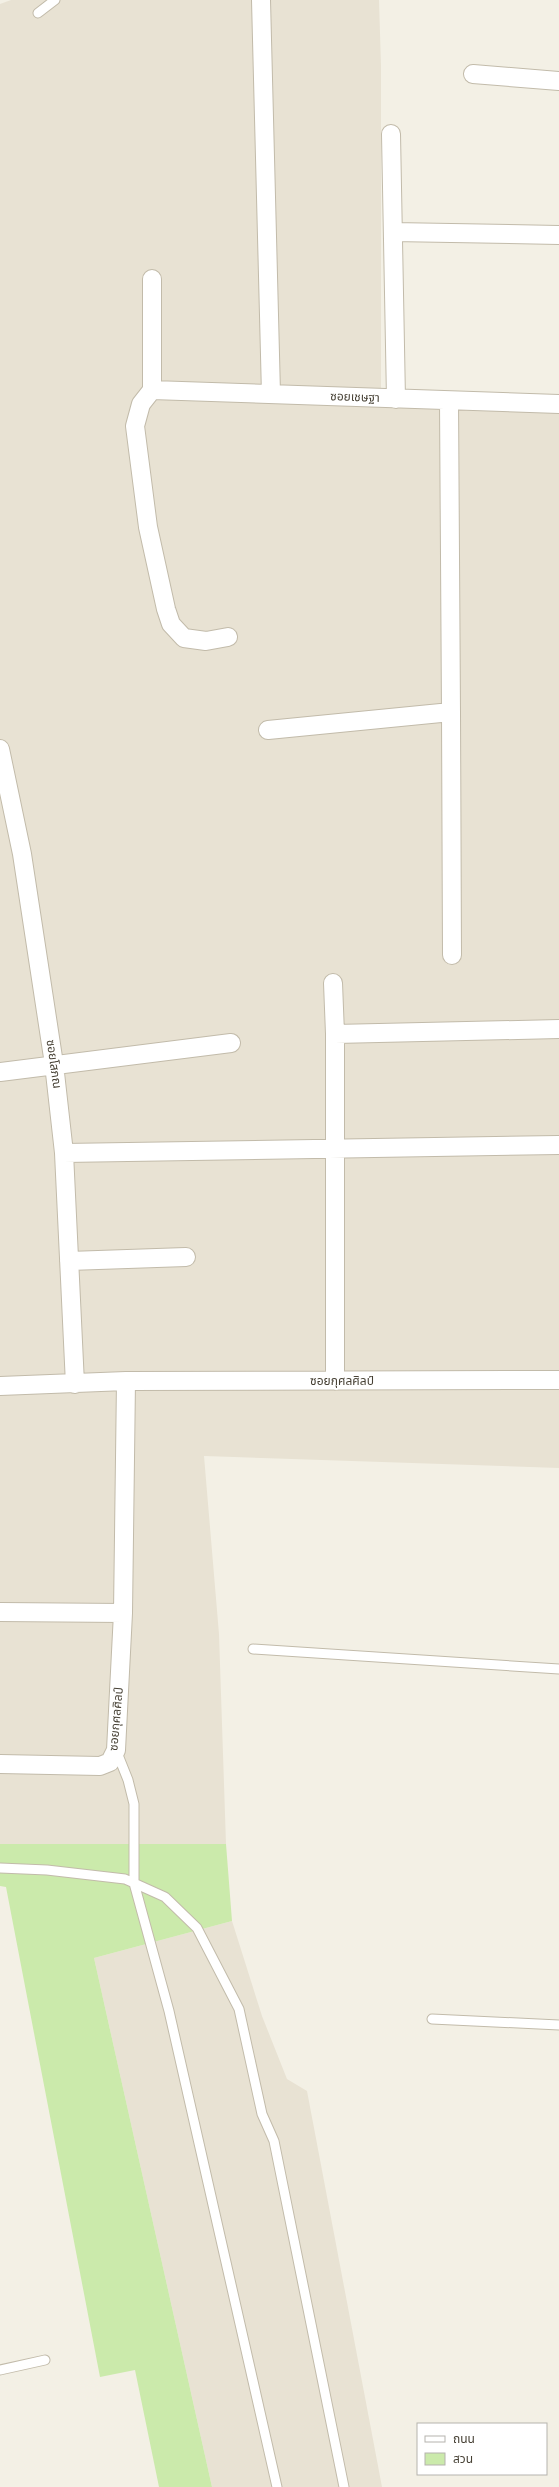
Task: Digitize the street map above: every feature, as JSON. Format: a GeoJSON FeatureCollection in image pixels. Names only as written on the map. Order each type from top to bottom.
{"type":"FeatureCollection","features":[{"type":"Feature","properties":{"kind":"street"},"geometry":{"type":"LineString","coordinates":[[261,0],[271,394]]}},
{"type":"Feature","properties":{"kind":"street"},"geometry":{"type":"LineString","coordinates":[[473,74],[559,81]]}},
{"type":"Feature","properties":{"kind":"street"},"geometry":{"type":"LineString","coordinates":[[391,134],[396,399]]}},
{"type":"Feature","properties":{"kind":"street"},"geometry":{"type":"LineString","coordinates":[[393,232],[559,235]]}},
{"type":"Feature","properties":{"kind":"street"},"geometry":{"type":"LineString","coordinates":[[152,279],[152,390],[141,404],[135,426],[148,527],[166,609],[171,624],[184,638],[206,641],[228,637]]}},
{"type":"Feature","properties":{"kind":"street","name":"ซอยเชษฐา"},"geometry":{"type":"LineString","coordinates":[[152,390],[559,404]]}},
{"type":"Feature","properties":{"kind":"street"},"geometry":{"type":"LineString","coordinates":[[448,400],[452,955]]}},
{"type":"Feature","properties":{"kind":"street"},"geometry":{"type":"LineString","coordinates":[[268,730],[451,712]]}},
{"type":"Feature","properties":{"kind":"street","name":"ซอยโสภณ"},"geometry":{"type":"LineString","coordinates":[[0,751],[4,785],[54,1064],[64,1153],[75,1384]]}},
{"type":"Feature","properties":{"kind":"street"},"geometry":{"type":"LineString","coordinates":[[333,983],[336,1148],[335,1380]]}},
{"type":"Feature","properties":{"kind":"street"},"geometry":{"type":"LineString","coordinates":[[335,1034],[559,1029]]}},
{"type":"Feature","properties":{"kind":"street"},"geometry":{"type":"LineString","coordinates":[[0,1072],[54,1064],[231,1043]]}},
{"type":"Feature","properties":{"kind":"street"},"geometry":{"type":"LineString","coordinates":[[64,1153],[559,1145]]}},
{"type":"Feature","properties":{"kind":"street"},"geometry":{"type":"LineString","coordinates":[[69,1261],[186,1257]]}},
{"type":"Feature","properties":{"kind":"street","name":"ซอยกุศลศิลป์"},"geometry":{"type":"LineString","coordinates":[[0,1386],[75,1384],[126,1380],[559,1380]]}},
{"type":"Feature","properties":{"kind":"street","name":"ซอยกุศลศิลป์"},"geometry":{"type":"LineString","coordinates":[[0,1764],[100,1766],[110,1762],[116,1750],[123,1613],[126,1380]]}},
{"type":"Feature","properties":{"kind":"street"},"geometry":{"type":"LineString","coordinates":[[0,1612],[123,1613]]}},
{"type":"Feature","properties":{"kind":"lane"},"geometry":{"type":"LineString","coordinates":[[38,13],[55,0]]}},
{"type":"Feature","properties":{"kind":"lane"},"geometry":{"type":"LineString","coordinates":[[253,1649],[559,1670]]}},
{"type":"Feature","properties":{"kind":"lane"},"geometry":{"type":"LineString","coordinates":[[116,1750],[128,1780],[134,1804],[134,1883],[169,2011],[277,2487]]}},
{"type":"Feature","properties":{"kind":"lane"},"geometry":{"type":"LineString","coordinates":[[0,1868],[47,1870],[125,1879],[165,1897],[197,1928],[239,2009],[262,2114],[274,2141],[344,2487]]}},
{"type":"Feature","properties":{"kind":"lane"},"geometry":{"type":"LineString","coordinates":[[432,2019],[559,2025]]}},
{"type":"Feature","properties":{"kind":"lane"},"geometry":{"type":"LineString","coordinates":[[0,2370],[45,2360]]}},
{"type":"Feature","properties":{"kind":"shaded area"},"geometry":{"type":"Polygon","coordinates":[[[11,0],[379,0],[381,66],[381,389],[559,408],[559,1468],[204,1456],[219,1634],[226,1844],[0,1844],[0,4],[11,0]]]}},
{"type":"Feature","properties":{"kind":"shaded area"},"geometry":{"type":"Polygon","coordinates":[[[232,1921],[262,2016],[287,2079],[307,2091],[382,2487],[212,2487],[94,1958],[232,1921]]]}},
{"type":"Feature","properties":{"kind":"green space"},"geometry":{"type":"Polygon","coordinates":[[[0,1844],[226,1844],[232,1921],[94,1958],[212,2487],[159,2487],[135,2370],[100,2377],[6,1887],[0,1886],[0,1844]]]}}]}
